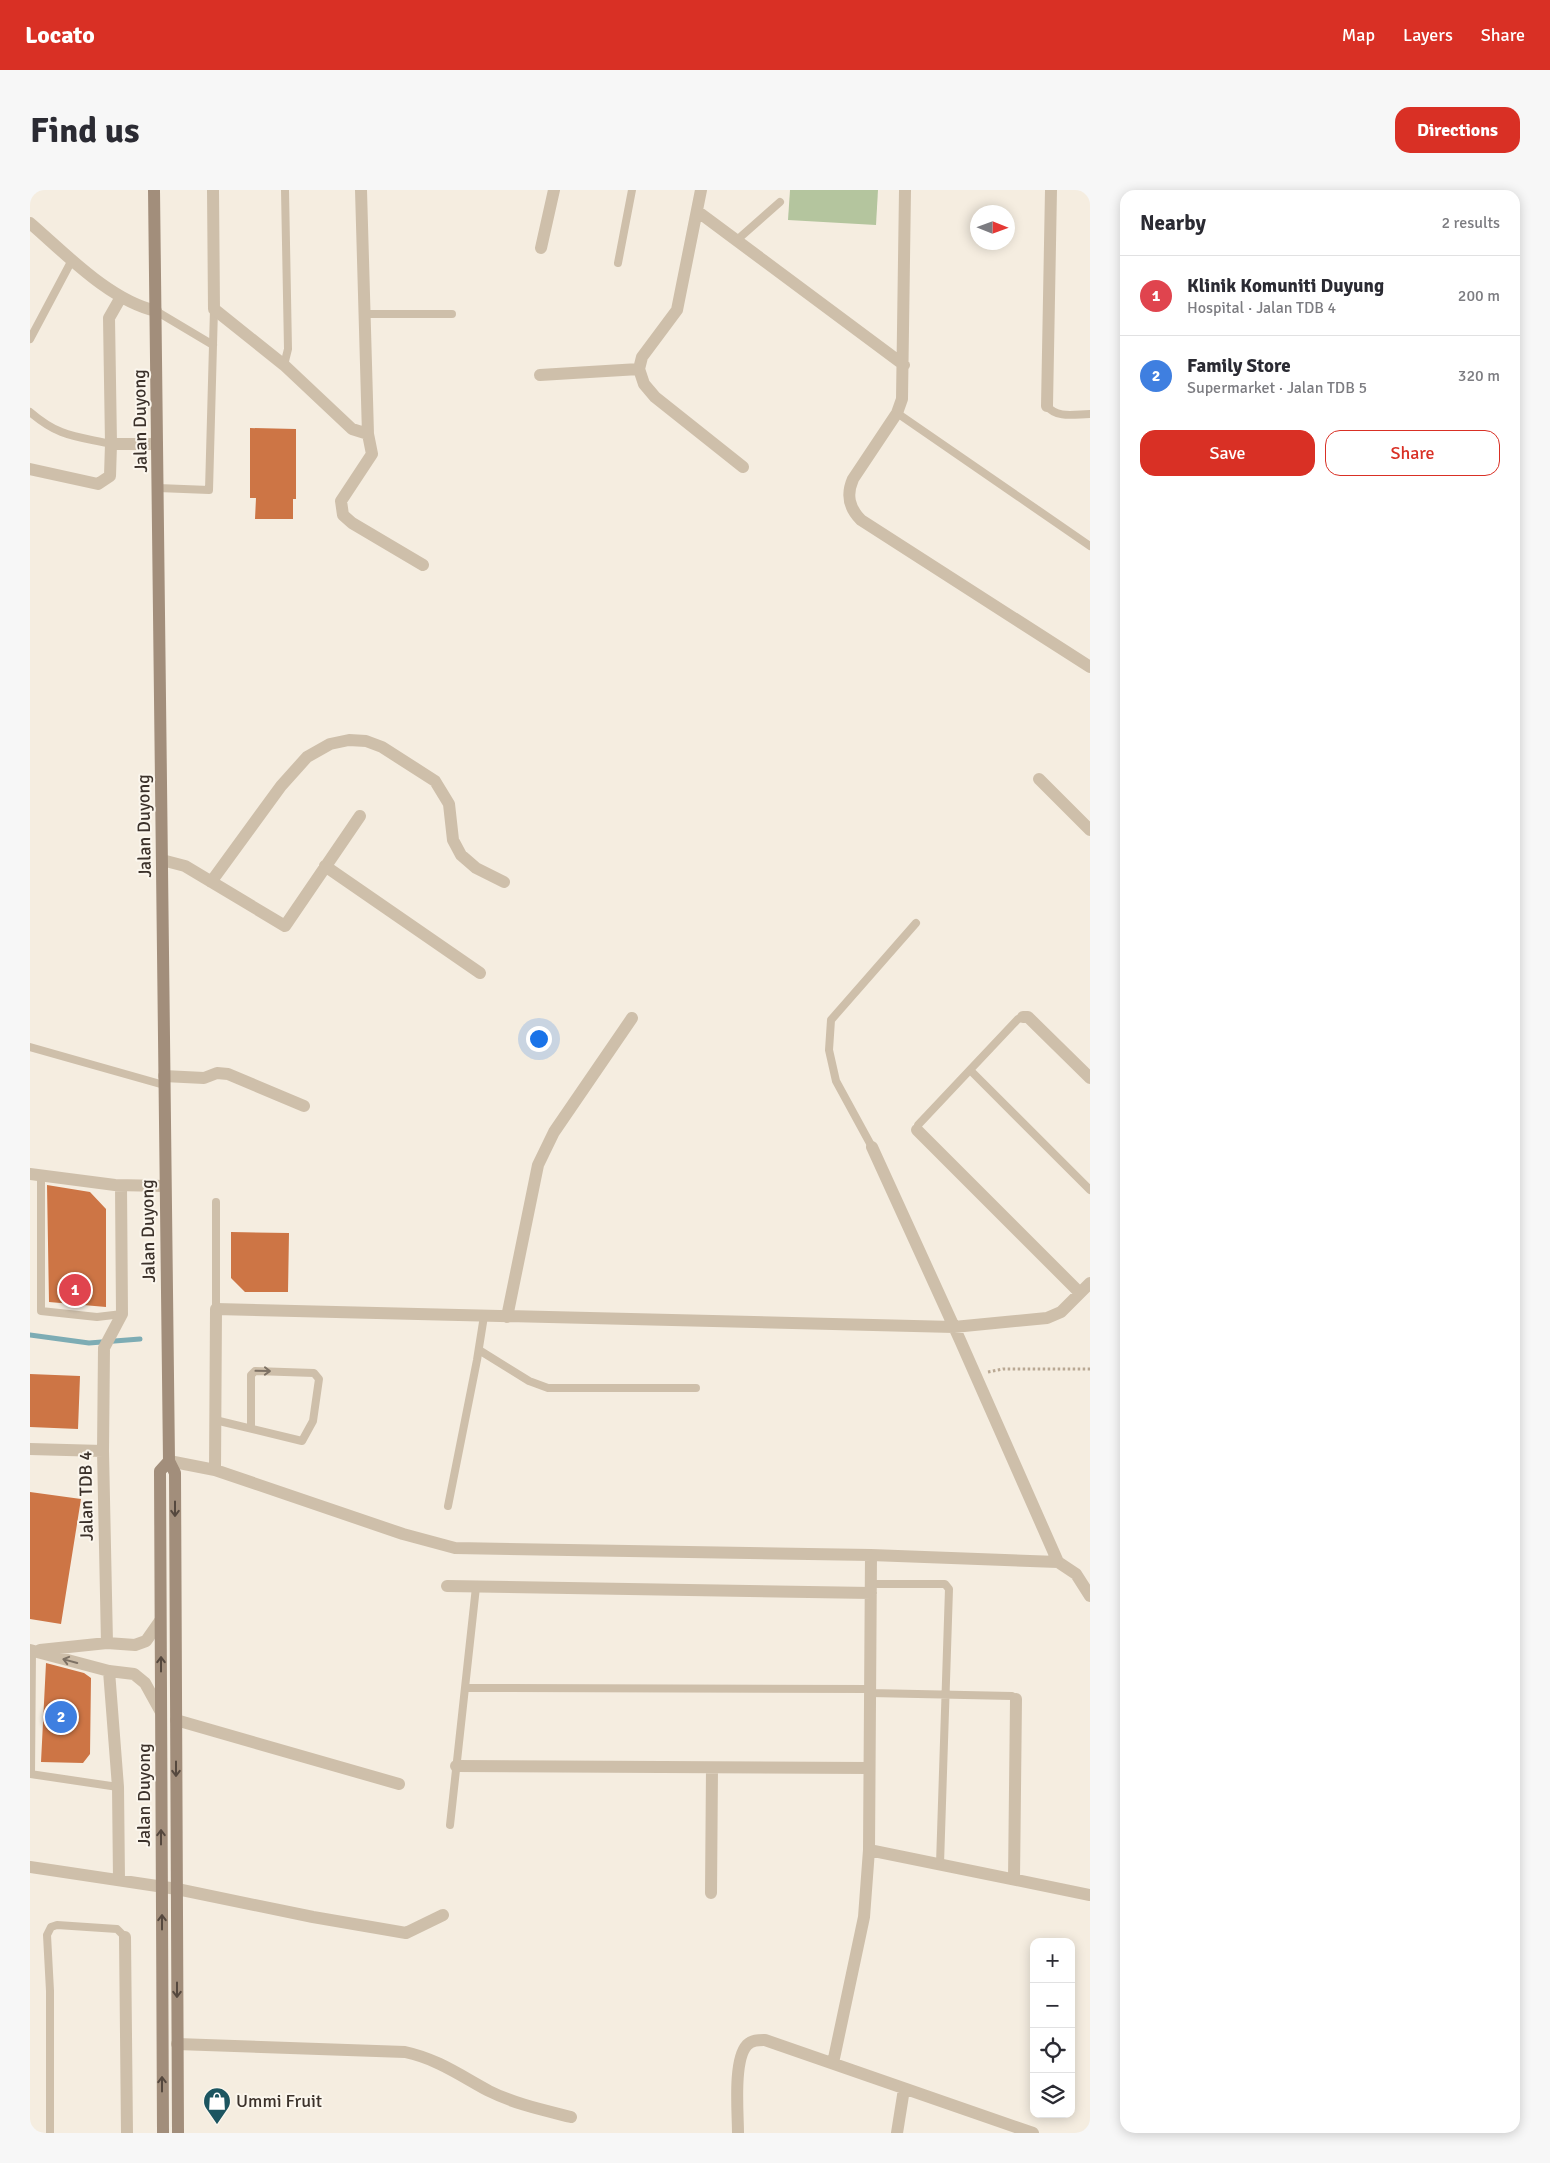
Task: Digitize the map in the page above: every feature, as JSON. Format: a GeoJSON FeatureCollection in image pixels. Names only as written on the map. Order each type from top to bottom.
{"type":"FeatureCollection","features":[{"type":"Feature","properties":{"kind":"main road","name":"Jalan Duyong"},"geometry":{"type":"LineString","coordinates":[[154,190],[169,1461],[174,1473],[178,2133]]}},
{"type":"Feature","properties":{"kind":"main road","name":"Jalan Duyong"},"geometry":{"type":"LineString","coordinates":[[163,2133],[160,1471],[169,1461]]}},
{"type":"Feature","properties":{"kind":"street"},"geometry":{"type":"LineString","coordinates":[[213,190],[214,310],[284,365],[352,430],[368,434]]}},
{"type":"Feature","properties":{"kind":"street"},"geometry":{"type":"LineString","coordinates":[[361,190],[368,434],[372,454],[341,501],[343,515],[352,523],[423,565]]}},
{"type":"Feature","properties":{"kind":"street"},"geometry":{"type":"LineString","coordinates":[[541,248],[554,190]]}},
{"type":"Feature","properties":{"kind":"street"},"geometry":{"type":"LineString","coordinates":[[701,190],[678,310],[642,357],[639,369],[644,384],[655,397],[743,467]]}},
{"type":"Feature","properties":{"kind":"street"},"geometry":{"type":"LineString","coordinates":[[905,190],[904,365],[902,399],[897,413],[853,479],[848,490],[853,512],[861,520],[1090,667]]}},
{"type":"Feature","properties":{"kind":"street"},"geometry":{"type":"LineString","coordinates":[[1047,406],[1051,190]]}},
{"type":"Feature","properties":{"kind":"street"},"geometry":{"type":"LineString","coordinates":[[697,211],[904,365]]}},
{"type":"Feature","properties":{"kind":"street"},"geometry":{"type":"LineString","coordinates":[[30,223],[72,260],[121,297],[141,308],[156,311]]}},
{"type":"Feature","properties":{"kind":"street"},"geometry":{"type":"LineString","coordinates":[[30,469],[98,484],[110,476],[109,318],[121,297]]}},
{"type":"Feature","properties":{"kind":"street"},"geometry":{"type":"LineString","coordinates":[[540,375],[639,369]]}},
{"type":"Feature","properties":{"kind":"street"},"geometry":{"type":"LineString","coordinates":[[111,444],[157,444]]}},
{"type":"Feature","properties":{"kind":"street"},"geometry":{"type":"LineString","coordinates":[[211,882],[281,786],[307,757],[330,744],[349,740],[366,741],[382,747],[435,781],[449,804],[453,840],[461,855],[476,868],[504,882]]}},
{"type":"Feature","properties":{"kind":"street"},"geometry":{"type":"LineString","coordinates":[[1038,778],[1090,830]]}},
{"type":"Feature","properties":{"kind":"street"},"geometry":{"type":"LineString","coordinates":[[162,860],[185,866],[284,926],[360,816]]}},
{"type":"Feature","properties":{"kind":"street"},"geometry":{"type":"LineString","coordinates":[[326,866],[480,973]]}},
{"type":"Feature","properties":{"kind":"street"},"geometry":{"type":"LineString","coordinates":[[1022,1017],[1028,1017],[1090,1078]]}},
{"type":"Feature","properties":{"kind":"street"},"geometry":{"type":"LineString","coordinates":[[507,1317],[538,1165],[554,1132],[632,1018]]}},
{"type":"Feature","properties":{"kind":"street"},"geometry":{"type":"LineString","coordinates":[[164,1080],[204,1078],[217,1073],[228,1074],[304,1106]]}},
{"type":"Feature","properties":{"kind":"street"},"geometry":{"type":"LineString","coordinates":[[917,1130],[1080,1293]]}},
{"type":"Feature","properties":{"kind":"street"},"geometry":{"type":"LineString","coordinates":[[872,1147],[976,1375],[1058,1562]]}},
{"type":"Feature","properties":{"kind":"street"},"geometry":{"type":"LineString","coordinates":[[36,1174],[120,1186],[165,1186]]}},
{"type":"Feature","properties":{"kind":"street"},"geometry":{"type":"LineString","coordinates":[[120,1186],[122,1314]]}},
{"type":"Feature","properties":{"kind":"street"},"geometry":{"type":"LineString","coordinates":[[215,1470],[216,1309],[954,1327],[1047,1318],[1061,1312],[1090,1283]]}},
{"type":"Feature","properties":{"kind":"street","name":"Jalan TDB 4"},"geometry":{"type":"LineString","coordinates":[[107,1643],[103,1451],[104,1348],[122,1314]]}},
{"type":"Feature","properties":{"kind":"street"},"geometry":{"type":"LineString","coordinates":[[30,1449],[103,1451]]}},
{"type":"Feature","properties":{"kind":"street"},"geometry":{"type":"LineString","coordinates":[[169,1461],[215,1470],[403,1534],[455,1548],[871,1555],[1058,1562],[1076,1574],[1090,1596]]}},
{"type":"Feature","properties":{"kind":"street"},"geometry":{"type":"LineString","coordinates":[[833,2063],[864,1917],[868,1850],[871,1555]]}},
{"type":"Feature","properties":{"kind":"street"},"geometry":{"type":"LineString","coordinates":[[447,1586],[871,1588]]}},
{"type":"Feature","properties":{"kind":"street"},"geometry":{"type":"LineString","coordinates":[[31,1650],[107,1643],[135,1645],[146,1641],[160,1621]]}},
{"type":"Feature","properties":{"kind":"street"},"geometry":{"type":"LineString","coordinates":[[31,1650],[109,1671],[134,1674],[146,1683],[161,1712]]}},
{"type":"Feature","properties":{"kind":"street"},"geometry":{"type":"LineString","coordinates":[[109,1671],[118,1787],[119,1880]]}},
{"type":"Feature","properties":{"kind":"street"},"geometry":{"type":"LineString","coordinates":[[1014,1879],[1016,1698]]}},
{"type":"Feature","properties":{"kind":"street"},"geometry":{"type":"LineString","coordinates":[[176,1720],[399,1784]]}},
{"type":"Feature","properties":{"kind":"street"},"geometry":{"type":"LineString","coordinates":[[456,1766],[869,1768]]}},
{"type":"Feature","properties":{"kind":"street"},"geometry":{"type":"LineString","coordinates":[[711,1893],[712,1768]]}},
{"type":"Feature","properties":{"kind":"street"},"geometry":{"type":"LineString","coordinates":[[868,1850],[1090,1895]]}},
{"type":"Feature","properties":{"kind":"street"},"geometry":{"type":"LineString","coordinates":[[30,1867],[177,1888],[313,1917],[406,1933],[443,1915]]}},
{"type":"Feature","properties":{"kind":"street"},"geometry":{"type":"LineString","coordinates":[[125,1936],[127,2133]]}},
{"type":"Feature","properties":{"kind":"street"},"geometry":{"type":"LineString","coordinates":[[738,2133],[738,2080],[741,2060],[746,2046],[755,2040],[765,2040],[1033,2133]]}},
{"type":"Feature","properties":{"kind":"street"},"geometry":{"type":"LineString","coordinates":[[177,2044],[414,2054],[437,2061],[490,2091],[509,2099],[571,2117]]}},
{"type":"Feature","properties":{"kind":"street"},"geometry":{"type":"LineString","coordinates":[[897,2133],[904,2089]]}},
{"type":"Feature","properties":{"kind":"lane"},"geometry":{"type":"LineString","coordinates":[[284,365],[288,349],[285,190]]}},
{"type":"Feature","properties":{"kind":"lane"},"geometry":{"type":"LineString","coordinates":[[618,263],[632,190]]}},
{"type":"Feature","properties":{"kind":"lane"},"geometry":{"type":"LineString","coordinates":[[738,240],[780,202]]}},
{"type":"Feature","properties":{"kind":"lane"},"geometry":{"type":"LineString","coordinates":[[30,339],[72,260]]}},
{"type":"Feature","properties":{"kind":"lane"},"geometry":{"type":"LineString","coordinates":[[158,488],[209,490],[214,310]]}},
{"type":"Feature","properties":{"kind":"lane"},"geometry":{"type":"LineString","coordinates":[[156,311],[213,345]]}},
{"type":"Feature","properties":{"kind":"lane"},"geometry":{"type":"LineString","coordinates":[[365,314],[452,314]]}},
{"type":"Feature","properties":{"kind":"lane"},"geometry":{"type":"LineString","coordinates":[[1047,406],[1052,412],[1057,414],[1090,414]]}},
{"type":"Feature","properties":{"kind":"lane"},"geometry":{"type":"LineString","coordinates":[[30,412],[47,427],[59,433],[111,444]]}},
{"type":"Feature","properties":{"kind":"lane"},"geometry":{"type":"LineString","coordinates":[[897,413],[1090,546]]}},
{"type":"Feature","properties":{"kind":"lane"},"geometry":{"type":"LineString","coordinates":[[872,1147],[836,1081],[829,1050],[831,1020],[916,923]]}},
{"type":"Feature","properties":{"kind":"lane"},"geometry":{"type":"LineString","coordinates":[[917,1130],[918,1125],[1022,1017]]}},
{"type":"Feature","properties":{"kind":"lane"},"geometry":{"type":"LineString","coordinates":[[30,1047],[164,1080]]}},
{"type":"Feature","properties":{"kind":"lane"},"geometry":{"type":"LineString","coordinates":[[970,1070],[1090,1190]]}},
{"type":"Feature","properties":{"kind":"lane"},"geometry":{"type":"LineString","coordinates":[[36,1174],[41,1311],[96,1317],[122,1314]]}},
{"type":"Feature","properties":{"kind":"lane"},"geometry":{"type":"LineString","coordinates":[[216,1202],[216,1309]]}},
{"type":"Feature","properties":{"kind":"lane"},"geometry":{"type":"LineString","coordinates":[[448,1506],[484,1316]]}},
{"type":"Feature","properties":{"kind":"lane"},"geometry":{"type":"LineString","coordinates":[[479,1350],[529,1381],[548,1388],[696,1388]]}},
{"type":"Feature","properties":{"kind":"lane"},"geometry":{"type":"LineString","coordinates":[[215,1420],[251,1427],[302,1441],[313,1420],[319,1379],[314,1373],[255,1371],[251,1375],[251,1427]]}},
{"type":"Feature","properties":{"kind":"lane"},"geometry":{"type":"LineString","coordinates":[[871,1588],[948,1586],[940,1864]]}},
{"type":"Feature","properties":{"kind":"lane"},"geometry":{"type":"LineString","coordinates":[[450,1825],[476,1587]]}},
{"type":"Feature","properties":{"kind":"lane"},"geometry":{"type":"LineString","coordinates":[[31,1650],[30,1774],[118,1787]]}},
{"type":"Feature","properties":{"kind":"lane"},"geometry":{"type":"LineString","coordinates":[[465,1688],[870,1691],[1012,1696],[1016,1698]]}},
{"type":"Feature","properties":{"kind":"lane"},"geometry":{"type":"LineString","coordinates":[[50,2133],[50,1991],[47,1935],[51,1927],[57,1925],[116,1929],[125,1936]]}},
{"type":"Feature","properties":{"kind":"path"},"geometry":{"type":"LineString","coordinates":[[976,1375],[1003,1369],[1090,1369]]}},
{"type":"Feature","properties":{"kind":"green space"},"geometry":{"type":"Polygon","coordinates":[[[790,190],[878,190],[876,225],[788,220],[790,190]]]}},
{"type":"Feature","properties":{"kind":"building"},"geometry":{"type":"Polygon","coordinates":[[[250,428],[296,429],[296,499],[293,499],[293,519],[255,519],[256,498],[250,498],[250,428]]]}},
{"type":"Feature","properties":{"kind":"building"},"geometry":{"type":"Polygon","coordinates":[[[47,1185],[90,1192],[106,1209],[106,1307],[49,1302],[47,1185]]]}},
{"type":"Feature","properties":{"kind":"building"},"geometry":{"type":"Polygon","coordinates":[[[231,1232],[289,1233],[288,1292],[245,1292],[231,1278],[231,1232]]]}},
{"type":"Feature","properties":{"kind":"building"},"geometry":{"type":"Polygon","coordinates":[[[30,1374],[80,1376],[78,1429],[30,1427],[30,1374]]]}},
{"type":"Feature","properties":{"kind":"building"},"geometry":{"type":"Polygon","coordinates":[[[30,1492],[81,1499],[61,1624],[30,1619],[30,1492]]]}},
{"type":"Feature","properties":{"kind":"building"},"geometry":{"type":"Polygon","coordinates":[[[46,1663],[84,1673],[91,1678],[90,1754],[83,1763],[41,1762],[46,1663]]]}},
{"type":"Feature","properties":{"kind":"waterway"},"geometry":{"type":"LineString","coordinates":[[30,1335],[89,1343],[140,1339]]}},
{"type":"Feature","properties":{"kind":"place","name":"Klinik Komuniti Duyung"},"geometry":{"type":"Point","coordinates":[75,1290]}},
{"type":"Feature","properties":{"kind":"place","name":"Family Store"},"geometry":{"type":"Point","coordinates":[61,1717]}},
{"type":"Feature","properties":{"kind":"place","name":"Ummi Fruit"},"geometry":{"type":"Point","coordinates":[217,2125]}}]}
